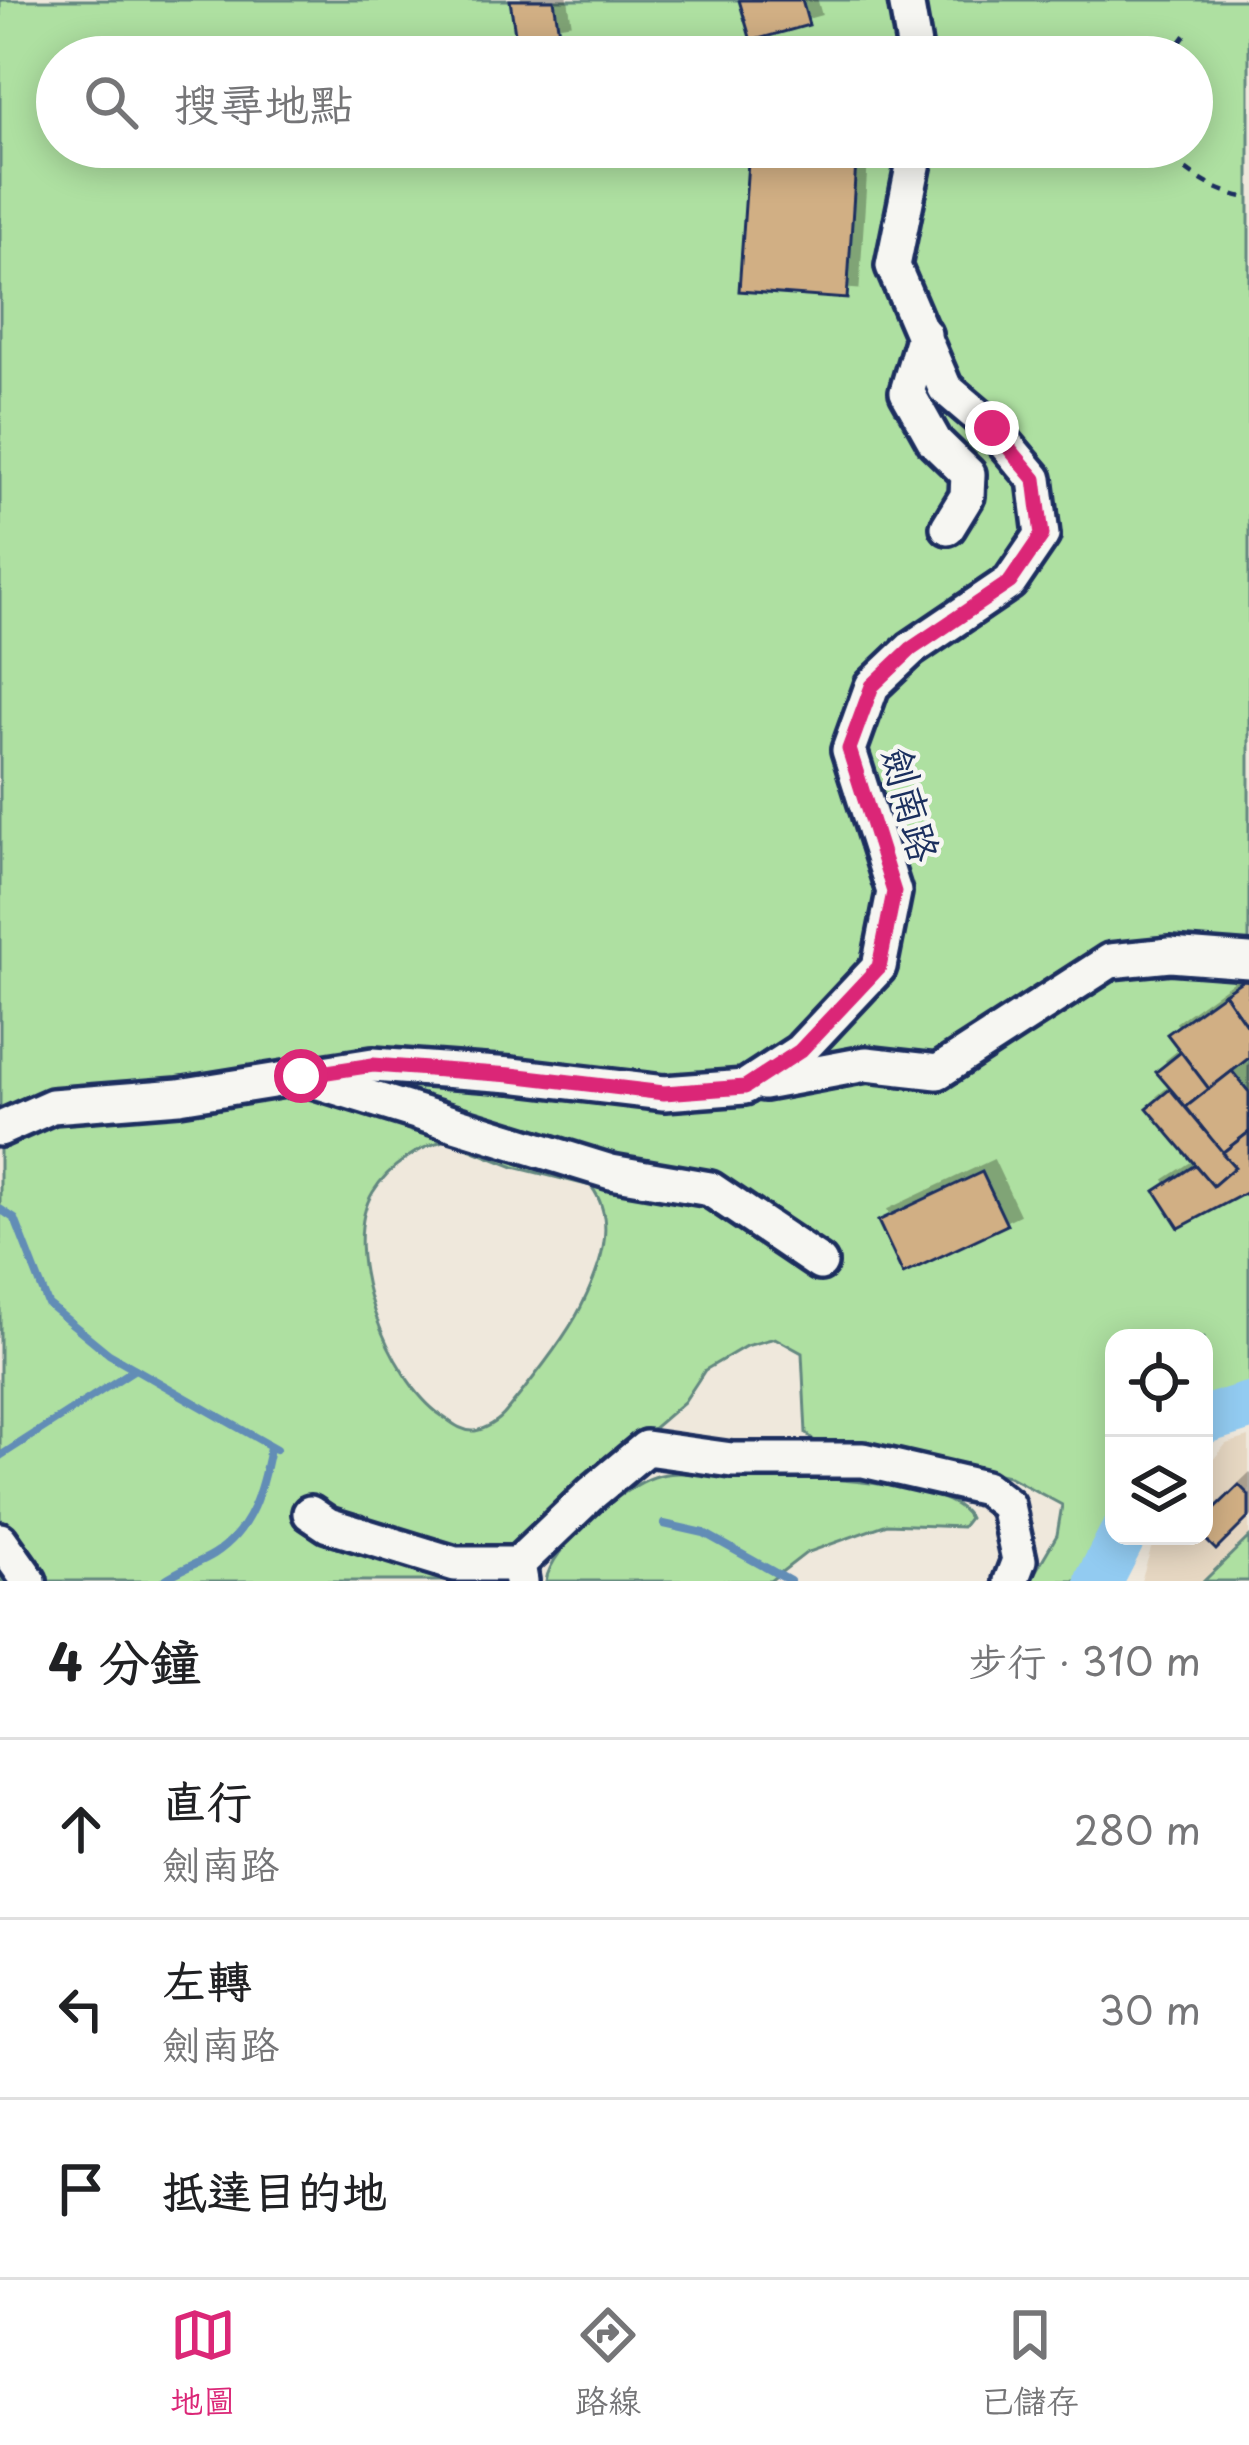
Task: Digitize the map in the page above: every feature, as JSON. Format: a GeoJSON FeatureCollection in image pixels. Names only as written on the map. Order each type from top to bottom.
{"type":"FeatureCollection","features":[{"type":"Feature","properties":{"kind":"street"},"geometry":{"type":"LineString","coordinates":[[906,0],[912,36]]}},
{"type":"Feature","properties":{"kind":"street","name":"劍南路"},"geometry":{"type":"LineString","coordinates":[[0,1130],[52,1106],[179,1096],[373,1065],[664,1093],[745,1087],[800,1051],[879,967],[894,892],[849,749],[872,686],[911,649],[1010,582],[1042,535],[1035,479],[992,428],[945,388],[893,266],[913,168]]}},
{"type":"Feature","properties":{"kind":"street"},"geometry":{"type":"LineString","coordinates":[[924,334],[907,392],[935,442],[968,474],[967,496],[948,527]]}},
{"type":"Feature","properties":{"kind":"street"},"geometry":{"type":"LineString","coordinates":[[745,1087],[866,1064],[938,1072],[1110,961],[1170,955],[1249,961]]}},
{"type":"Feature","properties":{"kind":"street"},"geometry":{"type":"LineString","coordinates":[[301,1076],[610,1172],[710,1189],[820,1263]]}},
{"type":"Feature","properties":{"kind":"street"},"geometry":{"type":"LineString","coordinates":[[310,1514],[328,1525],[454,1564],[519,1573],[592,1492],[646,1448],[732,1460],[863,1460],[985,1488],[1007,1504],[1018,1560],[1011,1581]]}},
{"type":"Feature","properties":{"kind":"street"},"geometry":{"type":"LineString","coordinates":[[0,1540],[29,1581]]}},
{"type":"Feature","properties":{"kind":"path"},"geometry":{"type":"LineString","coordinates":[[1183,168],[1227,194],[1249,198]]}},
{"type":"Feature","properties":{"kind":"shaded area"},"geometry":{"type":"Polygon","coordinates":[[[1249,1437],[1249,1581],[1141,1581],[1152,1545],[1213,1545],[1213,1460],[1226,1444],[1249,1437]]]}},
{"type":"Feature","properties":{"kind":"green space"},"geometry":{"type":"Polygon","coordinates":[[[0,0],[1249,0],[1249,1392],[1213,1405],[1213,1329],[1105,1329],[1105,1531],[1083,1581],[1030,1581],[1057,1535],[1062,1505],[1008,1476],[875,1448],[820,1446],[806,1433],[802,1353],[775,1338],[746,1346],[705,1370],[684,1402],[515,1547],[503,1581],[0,1581],[0,0]],[[446,1140],[405,1159],[373,1192],[363,1217],[361,1247],[374,1313],[404,1374],[423,1399],[461,1429],[475,1431],[503,1415],[574,1320],[603,1247],[604,1215],[591,1186],[514,1167],[446,1140]]]}},
{"type":"Feature","properties":{"kind":"green space"},"geometry":{"type":"Polygon","coordinates":[[[678,1473],[814,1478],[929,1494],[955,1504],[969,1518],[962,1527],[887,1524],[806,1553],[770,1581],[546,1581],[574,1536],[640,1483],[678,1473]]]}},
{"type":"Feature","properties":{"kind":"green space"},"geometry":{"type":"Polygon","coordinates":[[[1249,1537],[1249,1581],[1204,1581],[1249,1537]]]}},
{"type":"Feature","properties":{"kind":"building"},"geometry":{"type":"Polygon","coordinates":[[[510,0],[554,0],[559,33],[515,36],[510,0]]]}},
{"type":"Feature","properties":{"kind":"building"},"geometry":{"type":"Polygon","coordinates":[[[739,0],[802,0],[809,25],[750,36],[739,0]]]}},
{"type":"Feature","properties":{"kind":"building"},"geometry":{"type":"Polygon","coordinates":[[[748,168],[856,168],[847,299],[739,291],[748,168]]]}},
{"type":"Feature","properties":{"kind":"building"},"geometry":{"type":"Polygon","coordinates":[[[1249,976],[1249,1019],[1244,1022],[1224,993],[1249,976]]]}},
{"type":"Feature","properties":{"kind":"building"},"geometry":{"type":"Polygon","coordinates":[[[1224,993],[1249,1029],[1249,1058],[1209,1089],[1167,1034],[1224,993]]]}},
{"type":"Feature","properties":{"kind":"building"},"geometry":{"type":"Polygon","coordinates":[[[1181,1052],[1209,1089],[1186,1107],[1156,1072],[1181,1052]]]}},
{"type":"Feature","properties":{"kind":"building"},"geometry":{"type":"Polygon","coordinates":[[[1232,1071],[1249,1092],[1249,1132],[1222,1153],[1186,1107],[1232,1071]]]}},
{"type":"Feature","properties":{"kind":"building"},"geometry":{"type":"Polygon","coordinates":[[[1170,1089],[1235,1167],[1213,1186],[1147,1108],[1170,1089]]]}},
{"type":"Feature","properties":{"kind":"building"},"geometry":{"type":"Polygon","coordinates":[[[1249,1132],[1249,1191],[1179,1228],[1155,1191],[1195,1165],[1213,1186],[1235,1167],[1222,1153],[1249,1132]]]}},
{"type":"Feature","properties":{"kind":"building"},"geometry":{"type":"Polygon","coordinates":[[[982,1172],[1007,1225],[903,1274],[878,1221],[982,1172]]]}},
{"type":"Feature","properties":{"kind":"building"},"geometry":{"type":"Polygon","coordinates":[[[1239,1485],[1249,1495],[1249,1517],[1216,1550],[1211,1545],[1213,1510],[1239,1485]]]}},
{"type":"Feature","properties":{"kind":"waterway"},"geometry":{"type":"LineString","coordinates":[[0,1209],[15,1219],[48,1304],[109,1354],[276,1449]]}},
{"type":"Feature","properties":{"kind":"waterway"},"geometry":{"type":"LineString","coordinates":[[0,1456],[135,1369]]}},
{"type":"Feature","properties":{"kind":"waterway"},"geometry":{"type":"LineString","coordinates":[[1213,1417],[1249,1406]]}},
{"type":"Feature","properties":{"kind":"waterway"},"geometry":{"type":"LineString","coordinates":[[163,1581],[214,1554],[238,1533],[259,1493],[270,1448]]}},
{"type":"Feature","properties":{"kind":"waterway"},"geometry":{"type":"LineString","coordinates":[[664,1524],[704,1533],[790,1581]]}},
{"type":"Feature","properties":{"kind":"waterway"},"geometry":{"type":"LineString","coordinates":[[1099,1581],[1117,1545]]}},
{"type":"Feature","properties":{"kind":"route"},"geometry":{"type":"LineString","coordinates":[[301,1076],[373,1065],[664,1093],[745,1087],[800,1051],[879,967],[894,892],[849,749],[872,686],[911,649],[1010,582],[1042,535],[1035,479],[992,428]]}}]}
